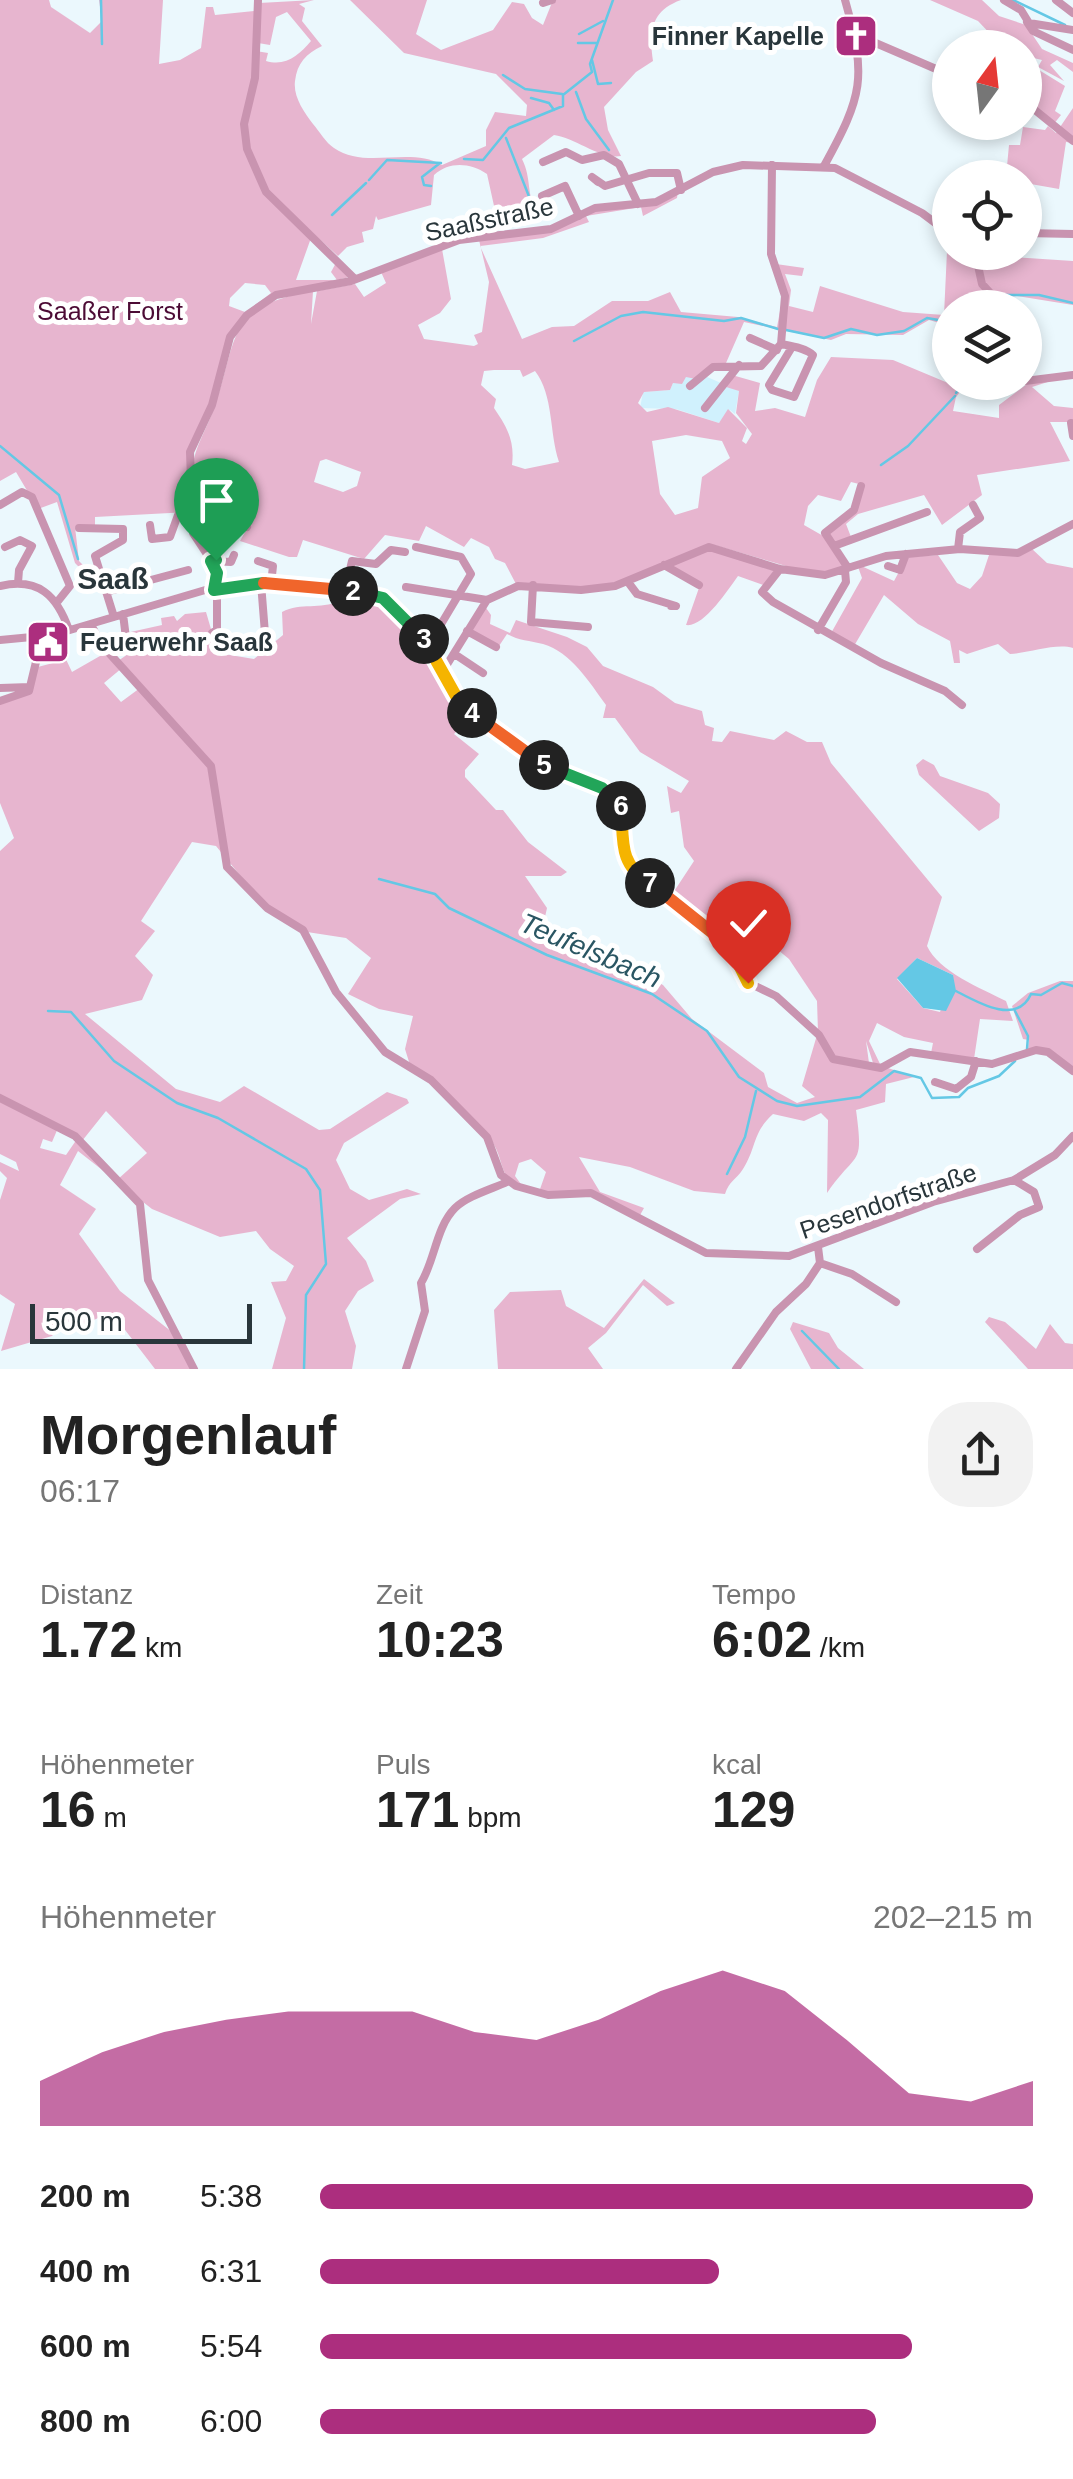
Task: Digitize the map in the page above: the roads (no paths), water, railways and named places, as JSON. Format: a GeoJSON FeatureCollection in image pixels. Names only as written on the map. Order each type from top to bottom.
{"type":"FeatureCollection","features":[{"type":"Feature","properties":{"kind":"street"},"geometry":{"type":"LineString","coordinates":[[258,0],[255,78],[244,124],[252,161],[266,192],[355,280]]}},
{"type":"Feature","properties":{"kind":"street"},"geometry":{"type":"LineString","coordinates":[[845,0],[857,34],[860,70],[846,128],[824,166],[932,220]]}},
{"type":"Feature","properties":{"kind":"street"},"geometry":{"type":"LineString","coordinates":[[1004,0],[1021,10],[1033,31],[1073,50]]}},
{"type":"Feature","properties":{"kind":"street"},"geometry":{"type":"LineString","coordinates":[[1056,0],[1073,12]]}},
{"type":"Feature","properties":{"kind":"street"},"geometry":{"type":"LineString","coordinates":[[1027,22],[1072,30]]}},
{"type":"Feature","properties":{"kind":"street"},"geometry":{"type":"LineString","coordinates":[[857,34],[903,59],[932,69]]}},
{"type":"Feature","properties":{"kind":"street"},"geometry":{"type":"LineString","coordinates":[[1042,116],[1073,141]]}},
{"type":"Feature","properties":{"kind":"street"},"geometry":{"type":"LineString","coordinates":[[543,162],[566,152],[582,160],[604,155],[618,164],[635,204]]}},
{"type":"Feature","properties":{"kind":"street"},"geometry":{"type":"LineString","coordinates":[[690,386],[713,367],[760,366],[779,347],[785,296],[771,254],[772,165]]}},
{"type":"Feature","properties":{"kind":"street","name":"Saaßstraße"},"geometry":{"type":"LineString","coordinates":[[211,561],[194,537],[190,452],[214,400],[226,346],[240,322],[276,295],[355,280],[448,243],[552,230],[595,208],[662,200],[720,170],[824,166]]}},
{"type":"Feature","properties":{"kind":"street"},"geometry":{"type":"LineString","coordinates":[[598,182],[605,186],[644,175],[676,173],[681,190]]}},
{"type":"Feature","properties":{"kind":"street"},"geometry":{"type":"LineString","coordinates":[[542,196],[565,186],[579,216]]}},
{"type":"Feature","properties":{"kind":"street"},"geometry":{"type":"LineString","coordinates":[[1042,233],[1073,234]]}},
{"type":"Feature","properties":{"kind":"street"},"geometry":{"type":"LineString","coordinates":[[750,338],[792,347],[813,357],[794,397],[772,390],[770,385],[792,347]]}},
{"type":"Feature","properties":{"kind":"street"},"geometry":{"type":"LineString","coordinates":[[705,408],[739,365]]}},
{"type":"Feature","properties":{"kind":"street"},"geometry":{"type":"LineString","coordinates":[[1042,379],[1073,375]]}},
{"type":"Feature","properties":{"kind":"street"},"geometry":{"type":"LineString","coordinates":[[1071,422],[1073,436]]}},
{"type":"Feature","properties":{"kind":"street"},"geometry":{"type":"LineString","coordinates":[[818,630],[846,582],[847,569],[825,533],[854,510],[861,486]]}},
{"type":"Feature","properties":{"kind":"street"},"geometry":{"type":"LineString","coordinates":[[0,505],[22,492],[30,494],[70,588],[58,600]]}},
{"type":"Feature","properties":{"kind":"street"},"geometry":{"type":"LineString","coordinates":[[190,494],[246,528]]}},
{"type":"Feature","properties":{"kind":"street"},"geometry":{"type":"LineString","coordinates":[[958,550],[960,532],[980,518],[973,505]]}},
{"type":"Feature","properties":{"kind":"street"},"geometry":{"type":"LineString","coordinates":[[834,546],[927,512]]}},
{"type":"Feature","properties":{"kind":"street"},"geometry":{"type":"LineString","coordinates":[[150,525],[152,539],[170,537],[178,515],[192,514]]}},
{"type":"Feature","properties":{"kind":"street"},"geometry":{"type":"LineString","coordinates":[[443,672],[486,600],[518,586],[588,590],[628,582],[694,551],[716,547],[780,569],[818,576],[876,557],[958,550],[1018,554],[1073,524]]}},
{"type":"Feature","properties":{"kind":"street"},"geometry":{"type":"LineString","coordinates":[[79,528],[122,528],[122,541],[96,554],[106,592],[126,638],[107,650]]}},
{"type":"Feature","properties":{"kind":"street"},"geometry":{"type":"LineString","coordinates":[[18,583],[18,570],[32,546],[49,538]]}},
{"type":"Feature","properties":{"kind":"street"},"geometry":{"type":"LineString","coordinates":[[5,546],[20,540],[32,546]]}},
{"type":"Feature","properties":{"kind":"street"},"geometry":{"type":"LineString","coordinates":[[416,548],[463,559],[471,574],[428,646]]}},
{"type":"Feature","properties":{"kind":"street"},"geometry":{"type":"LineString","coordinates":[[345,591],[352,561],[376,564],[391,550],[405,552]]}},
{"type":"Feature","properties":{"kind":"street"},"geometry":{"type":"LineString","coordinates":[[888,566],[900,570],[906,554]]}},
{"type":"Feature","properties":{"kind":"street"},"geometry":{"type":"LineString","coordinates":[[212,633],[218,630],[214,589],[217,573],[211,561],[231,562],[234,556]]}},
{"type":"Feature","properties":{"kind":"street"},"geometry":{"type":"LineString","coordinates":[[258,561],[273,566],[266,583],[266,646]]}},
{"type":"Feature","properties":{"kind":"street"},"geometry":{"type":"LineString","coordinates":[[664,566],[699,585]]}},
{"type":"Feature","properties":{"kind":"street"},"geometry":{"type":"LineString","coordinates":[[780,569],[762,592],[818,630],[942,689],[962,705]]}},
{"type":"Feature","properties":{"kind":"street"},"geometry":{"type":"LineString","coordinates":[[106,592],[188,570]]}},
{"type":"Feature","properties":{"kind":"street"},"geometry":{"type":"LineString","coordinates":[[298,588],[300,574]]}},
{"type":"Feature","properties":{"kind":"street"},"geometry":{"type":"LineString","coordinates":[[628,582],[634,592],[671,606]]}},
{"type":"Feature","properties":{"kind":"street"},"geometry":{"type":"LineString","coordinates":[[0,586],[18,583],[38,587],[58,600],[70,630]]}},
{"type":"Feature","properties":{"kind":"street"},"geometry":{"type":"LineString","coordinates":[[0,640],[42,637],[214,589],[266,583],[383,598],[428,646],[456,696],[483,723],[549,768],[594,785],[617,800],[622,810],[620,836],[630,868],[727,944],[745,981],[776,996],[818,1035],[833,1058],[881,1068],[910,1052],[996,1064],[1024,1051],[1040,1050],[1073,1071]]}},
{"type":"Feature","properties":{"kind":"street"},"geometry":{"type":"LineString","coordinates":[[533,585],[533,624],[588,627]]}},
{"type":"Feature","properties":{"kind":"street"},"geometry":{"type":"LineString","coordinates":[[406,588],[486,600]]}},
{"type":"Feature","properties":{"kind":"street"},"geometry":{"type":"LineString","coordinates":[[90,624],[107,650],[211,766],[227,867],[267,908],[310,938],[328,980],[386,1052],[432,1080],[487,1136],[507,1182],[460,1203],[446,1220],[432,1266],[420,1284],[425,1312],[406,1369]]}},
{"type":"Feature","properties":{"kind":"street"},"geometry":{"type":"LineString","coordinates":[[467,631],[496,647]]}},
{"type":"Feature","properties":{"kind":"street"},"geometry":{"type":"LineString","coordinates":[[0,701],[20,697],[31,688],[42,637]]}},
{"type":"Feature","properties":{"kind":"street"},"geometry":{"type":"LineString","coordinates":[[456,655],[483,672]]}},
{"type":"Feature","properties":{"kind":"street"},"geometry":{"type":"LineString","coordinates":[[0,688],[31,688]]}},
{"type":"Feature","properties":{"kind":"street"},"geometry":{"type":"LineString","coordinates":[[935,1082],[956,1090],[970,1077],[976,1061]]}},
{"type":"Feature","properties":{"kind":"street"},"geometry":{"type":"LineString","coordinates":[[0,1098],[75,1136],[140,1204],[148,1280],[194,1369]]}},
{"type":"Feature","properties":{"kind":"street","name":"Pesendorfstraße"},"geometry":{"type":"LineString","coordinates":[[507,1182],[548,1194],[591,1193],[706,1253],[789,1256],[933,1202],[1014,1180],[1055,1156],[1073,1136]]}},
{"type":"Feature","properties":{"kind":"street"},"geometry":{"type":"LineString","coordinates":[[979,1247],[995,1232],[1040,1205],[1034,1192],[1014,1180]]}},
{"type":"Feature","properties":{"kind":"street"},"geometry":{"type":"LineString","coordinates":[[736,1369],[776,1312],[806,1284],[820,1263],[818,1247]]}},
{"type":"Feature","properties":{"kind":"street"},"geometry":{"type":"LineString","coordinates":[[820,1263],[876,1286],[896,1302]]}},
{"type":"Feature","properties":{"kind":"water"},"geometry":{"type":"Polygon","coordinates":[[[917,958],[953,975],[956,991],[946,1011],[923,1008],[897,978],[917,958]]]}},
{"type":"Feature","properties":{"kind":"waterway"},"geometry":{"type":"LineString","coordinates":[[101,0],[102,44]]}},
{"type":"Feature","properties":{"kind":"waterway"},"geometry":{"type":"LineString","coordinates":[[464,159],[483,160],[509,128],[563,106],[563,95],[592,72],[590,64],[613,0]]}},
{"type":"Feature","properties":{"kind":"waterway"},"geometry":{"type":"LineString","coordinates":[[1013,0],[1065,25]]}},
{"type":"Feature","properties":{"kind":"waterway"},"geometry":{"type":"LineString","coordinates":[[579,34],[603,21]]}},
{"type":"Feature","properties":{"kind":"waterway"},"geometry":{"type":"LineString","coordinates":[[578,43],[597,43]]}},
{"type":"Feature","properties":{"kind":"waterway"},"geometry":{"type":"LineString","coordinates":[[592,60],[598,84],[611,83]]}},
{"type":"Feature","properties":{"kind":"waterway"},"geometry":{"type":"LineString","coordinates":[[503,75],[525,89],[562,94]]}},
{"type":"Feature","properties":{"kind":"waterway"},"geometry":{"type":"LineString","coordinates":[[576,92],[586,119],[609,150]]}},
{"type":"Feature","properties":{"kind":"waterway"},"geometry":{"type":"LineString","coordinates":[[531,98],[549,103],[554,110]]}},
{"type":"Feature","properties":{"kind":"waterway"},"geometry":{"type":"LineString","coordinates":[[506,138],[530,199]]}},
{"type":"Feature","properties":{"kind":"waterway"},"geometry":{"type":"LineString","coordinates":[[369,180],[387,160],[441,163]]}},
{"type":"Feature","properties":{"kind":"waterway"},"geometry":{"type":"LineString","coordinates":[[431,186],[424,185],[422,177],[440,163]]}},
{"type":"Feature","properties":{"kind":"waterway"},"geometry":{"type":"LineString","coordinates":[[332,215],[366,183]]}},
{"type":"Feature","properties":{"kind":"waterway"},"geometry":{"type":"LineString","coordinates":[[1042,296],[1073,303]]}},
{"type":"Feature","properties":{"kind":"waterway"},"geometry":{"type":"LineString","coordinates":[[574,341],[621,316],[643,312],[724,321],[741,318],[778,329]]}},
{"type":"Feature","properties":{"kind":"waterway"},"geometry":{"type":"LineString","coordinates":[[786,330],[824,338],[851,329],[877,335],[904,331],[932,319]]}},
{"type":"Feature","properties":{"kind":"waterway"},"geometry":{"type":"LineString","coordinates":[[881,465],[908,446],[951,400]]}},
{"type":"Feature","properties":{"kind":"waterway"},"geometry":{"type":"LineString","coordinates":[[0,446],[59,495],[78,559]]}},
{"type":"Feature","properties":{"kind":"waterway","name":"Teufelsbach"},"geometry":{"type":"LineString","coordinates":[[379,879],[435,894],[449,908],[547,955],[652,994],[707,1031],[739,1077],[777,1101],[797,1106],[860,1097],[894,1071],[921,1078],[932,1098],[959,1097],[968,1088],[999,1076],[1015,1061]]}},
{"type":"Feature","properties":{"kind":"waterway","name":"Teufelsbach"},"geometry":{"type":"LineString","coordinates":[[956,991],[1007,1010],[1025,1004],[1031,994],[1041,995],[1062,983],[1073,986]]}},
{"type":"Feature","properties":{"kind":"waterway"},"geometry":{"type":"LineString","coordinates":[[48,1011],[71,1012],[114,1061],[177,1103],[218,1118],[306,1169],[320,1190],[326,1264],[306,1295],[304,1369]]}},
{"type":"Feature","properties":{"kind":"waterway","name":"Teufelsbach"},"geometry":{"type":"LineString","coordinates":[[1015,1011],[1028,1036],[1027,1049]]}},
{"type":"Feature","properties":{"kind":"waterway"},"geometry":{"type":"LineString","coordinates":[[727,1174],[745,1137],[756,1091]]}},
{"type":"Feature","properties":{"kind":"waterway"},"geometry":{"type":"LineString","coordinates":[[802,1331],[839,1369]]}},
{"type":"Feature","properties":{"kind":"place","name":"Finner Kapelle"},"geometry":{"type":"Point","coordinates":[856,36]}},
{"type":"Feature","properties":{"kind":"place","name":"Feuerwehr Saaß"},"geometry":{"type":"Point","coordinates":[48,642]}},
{"type":"Feature","properties":{"kind":"district","name":"Saaß"},"geometry":{"type":"Point","coordinates":[113,579]}},
{"type":"Feature","properties":{"kind":"park label","name":"Saaßer Forst"},"geometry":{"type":"Point","coordinates":[110,311]}}]}
